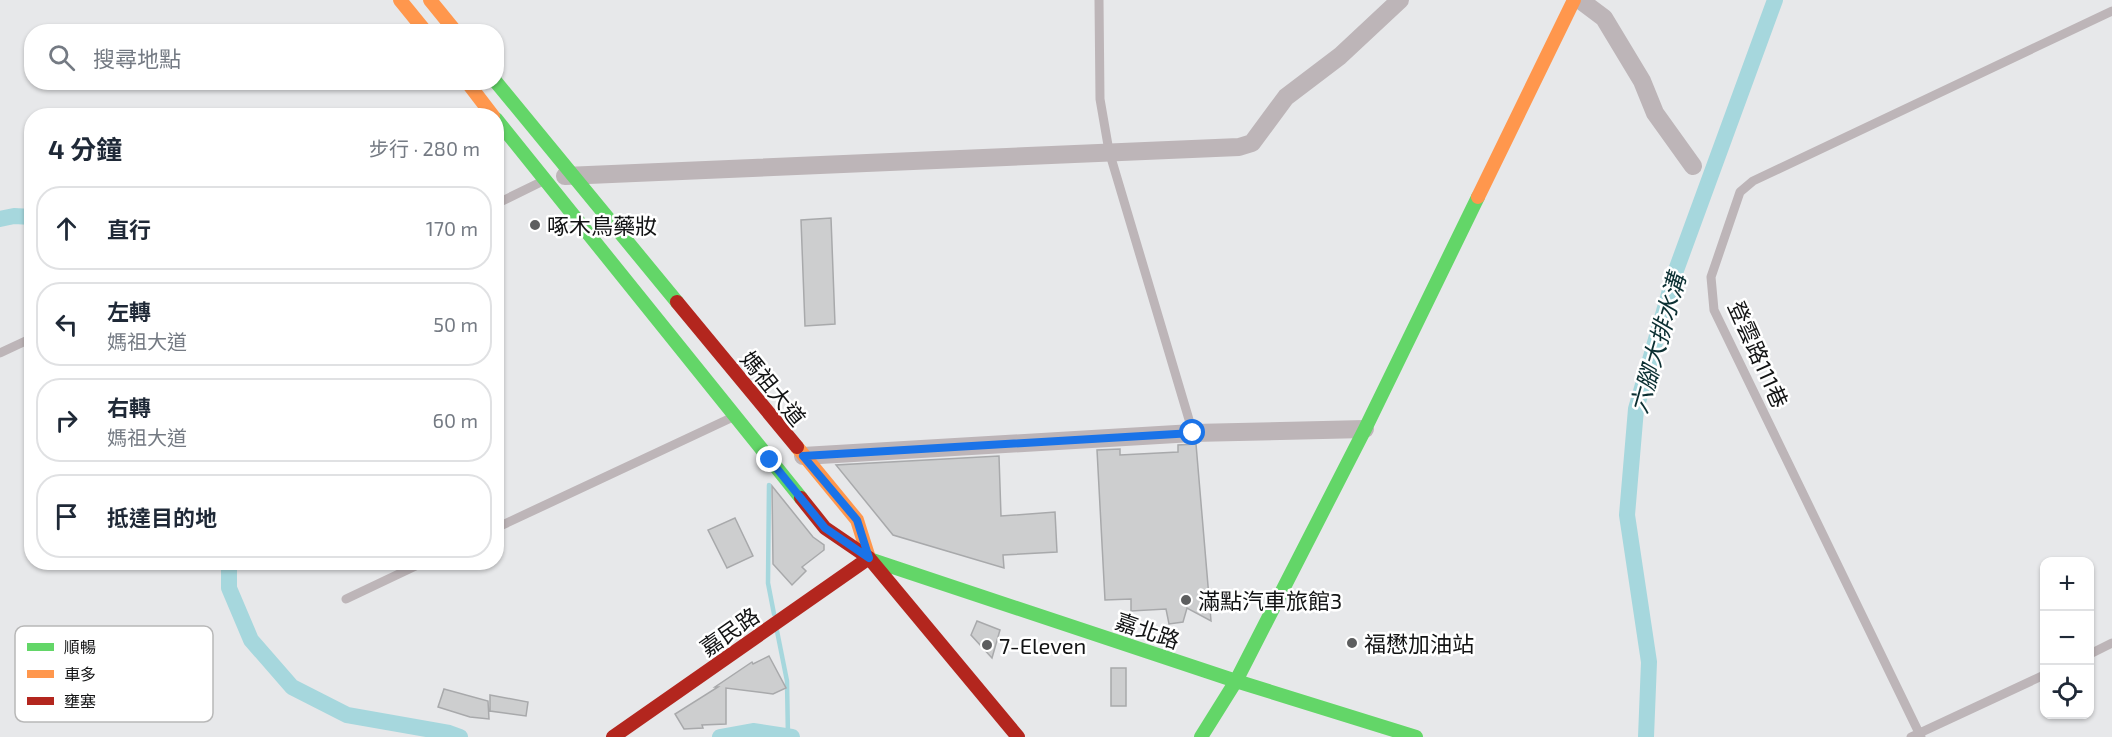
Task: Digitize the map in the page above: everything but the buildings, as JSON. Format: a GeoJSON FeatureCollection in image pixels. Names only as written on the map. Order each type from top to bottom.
{"type":"FeatureCollection","features":[{"type":"Feature","properties":{"kind":"main road"},"geometry":{"type":"LineString","coordinates":[[400,0],[420,24]]}},
{"type":"Feature","properties":{"kind":"main road"},"geometry":{"type":"LineString","coordinates":[[430,0],[450,24]]}},
{"type":"Feature","properties":{"kind":"main road"},"geometry":{"type":"LineString","coordinates":[[1201,737],[1236,681],[1365,429],[1574,0]]}},
{"type":"Feature","properties":{"kind":"main road"},"geometry":{"type":"LineString","coordinates":[[473,90],[487,108]]}},
{"type":"Feature","properties":{"kind":"main road","name":"媽祖大道"},"geometry":{"type":"LineString","coordinates":[[503,90],[857,520],[869,558]]}},
{"type":"Feature","properties":{"kind":"main road"},"geometry":{"type":"LineString","coordinates":[[504,129],[825,528],[869,558],[1018,737]]}},
{"type":"Feature","properties":{"kind":"main road","name":"嘉民路"},"geometry":{"type":"LineString","coordinates":[[613,737],[869,558]]}},
{"type":"Feature","properties":{"kind":"main road","name":"嘉北路"},"geometry":{"type":"LineString","coordinates":[[869,558],[1236,681],[1416,737]]}},
{"type":"Feature","properties":{"kind":"street"},"geometry":{"type":"LineString","coordinates":[[545,180],[572,175],[1239,147],[1252,143],[1286,97],[1340,56],[1400,0]]}},
{"type":"Feature","properties":{"kind":"street"},"geometry":{"type":"LineString","coordinates":[[1580,0],[1604,18],[1642,81],[1655,113],[1693,166]]}},
{"type":"Feature","properties":{"kind":"street"},"geometry":{"type":"LineString","coordinates":[[803,456],[1193,433],[1365,429]]}},
{"type":"Feature","properties":{"kind":"lane"},"geometry":{"type":"LineString","coordinates":[[1099,0],[1100,99],[1109,151],[1193,433]]}},
{"type":"Feature","properties":{"kind":"lane","name":"登雲路111巷"},"geometry":{"type":"LineString","coordinates":[[1917,736],[1714,309],[1711,277],[1740,192],[1753,181],[2112,11]]}},
{"type":"Feature","properties":{"kind":"lane"},"geometry":{"type":"LineString","coordinates":[[504,200],[545,180]]}},
{"type":"Feature","properties":{"kind":"lane"},"geometry":{"type":"LineString","coordinates":[[0,353],[24,342]]}},
{"type":"Feature","properties":{"kind":"lane"},"geometry":{"type":"LineString","coordinates":[[504,524],[735,416]]}},
{"type":"Feature","properties":{"kind":"lane"},"geometry":{"type":"LineString","coordinates":[[346,599],[407,570]]}},
{"type":"Feature","properties":{"kind":"lane"},"geometry":{"type":"LineString","coordinates":[[2094,652],[2112,644]]}},
{"type":"Feature","properties":{"kind":"lane"},"geometry":{"type":"LineString","coordinates":[[1917,736],[2040,677]]}},
{"type":"Feature","properties":{"kind":"waterway","name":"六腳大排水溝"},"geometry":{"type":"LineString","coordinates":[[1646,737],[1649,662],[1627,515],[1636,409],[1675,273],[1775,0]]}},
{"type":"Feature","properties":{"kind":"waterway","name":"六腳大排水溝"},"geometry":{"type":"LineString","coordinates":[[0,219],[24,217]]}},
{"type":"Feature","properties":{"kind":"waterway"},"geometry":{"type":"LineString","coordinates":[[769,485],[768,583],[774,614]]}},
{"type":"Feature","properties":{"kind":"waterway","name":"六腳大排水溝"},"geometry":{"type":"LineString","coordinates":[[229,570],[229,588],[251,640],[292,687],[347,715],[449,733],[460,737]]}},
{"type":"Feature","properties":{"kind":"waterway"},"geometry":{"type":"LineString","coordinates":[[777,631],[787,681],[788,737]]}},
{"type":"Feature","properties":{"kind":"waterway","name":"六腳大排水溝"},"geometry":{"type":"LineString","coordinates":[[720,737],[753,731],[792,737]]}},
{"type":"Feature","properties":{"kind":"traffic: fast"},"geometry":{"type":"LineString","coordinates":[[503,90],[677,302]]}},
{"type":"Feature","properties":{"kind":"traffic: fast"},"geometry":{"type":"LineString","coordinates":[[504,129],[801,498]]}},
{"type":"Feature","properties":{"kind":"traffic: fast"},"geometry":{"type":"LineString","coordinates":[[1201,737],[1236,681],[1365,429],[1478,197]]}},
{"type":"Feature","properties":{"kind":"traffic: fast"},"geometry":{"type":"LineString","coordinates":[[869,559],[1236,681],[1416,737]]}},
{"type":"Feature","properties":{"kind":"traffic: slow"},"geometry":{"type":"LineString","coordinates":[[400,0],[420,24]]}},
{"type":"Feature","properties":{"kind":"traffic: slow"},"geometry":{"type":"LineString","coordinates":[[430,0],[450,24]]}},
{"type":"Feature","properties":{"kind":"traffic: slow"},"geometry":{"type":"LineString","coordinates":[[1478,197],[1574,0]]}},
{"type":"Feature","properties":{"kind":"traffic: slow"},"geometry":{"type":"LineString","coordinates":[[473,90],[487,108]]}},
{"type":"Feature","properties":{"kind":"traffic: slow"},"geometry":{"type":"LineString","coordinates":[[797,447],[857,520],[869,558]]}},
{"type":"Feature","properties":{"kind":"traffic: jam"},"geometry":{"type":"LineString","coordinates":[[677,302],[797,447]]}},
{"type":"Feature","properties":{"kind":"traffic: jam"},"geometry":{"type":"LineString","coordinates":[[801,498],[825,528],[869,558],[1018,737]]}},
{"type":"Feature","properties":{"kind":"traffic: jam"},"geometry":{"type":"LineString","coordinates":[[613,737],[869,558]]}},
{"type":"Feature","properties":{"kind":"place","name":"啄木鳥藥妝"},"geometry":{"type":"Point","coordinates":[535,225]}},
{"type":"Feature","properties":{"kind":"place","name":"滿點汽車旅館3"},"geometry":{"type":"Point","coordinates":[1186,600]}},
{"type":"Feature","properties":{"kind":"place","name":"福懋加油站"},"geometry":{"type":"Point","coordinates":[1352,643]}},
{"type":"Feature","properties":{"kind":"place","name":"7-Eleven"},"geometry":{"type":"Point","coordinates":[987,645]}},
{"type":"Feature","properties":{"kind":"route"},"geometry":{"type":"LineString","coordinates":[[770,460],[825,528],[869,558],[857,520],[803,456],[1193,433]]}}]}
